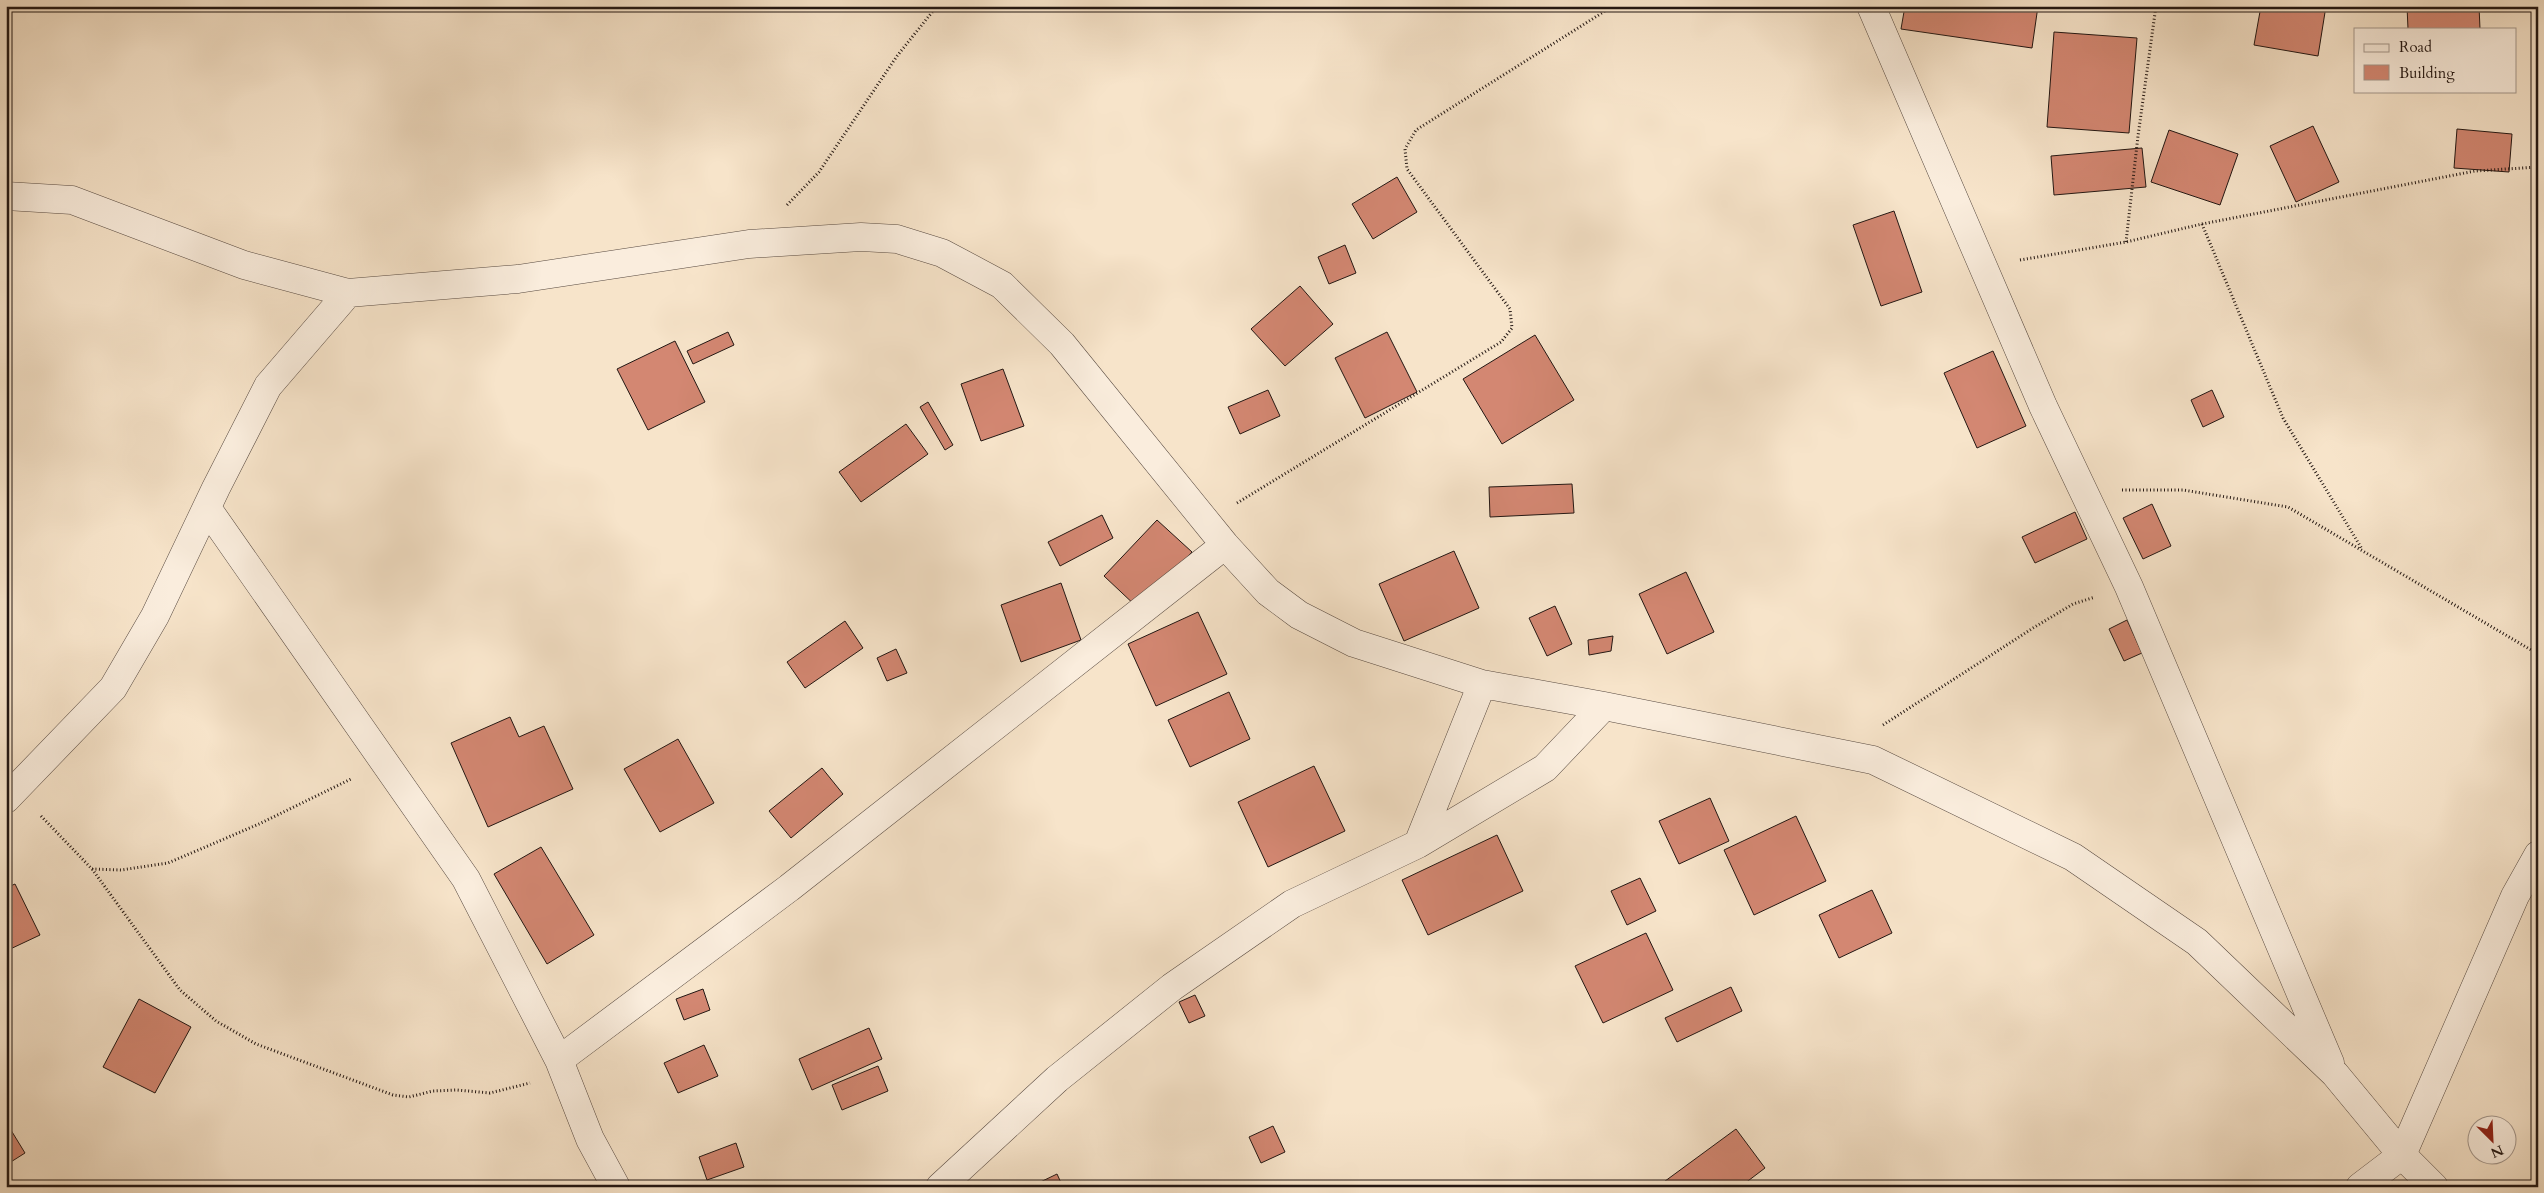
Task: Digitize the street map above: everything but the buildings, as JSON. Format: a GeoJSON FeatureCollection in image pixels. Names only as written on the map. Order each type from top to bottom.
{"type":"FeatureCollection","features":[{"type":"Feature","properties":{"kind":"street"},"geometry":{"type":"LineString","coordinates":[[1871,6],[2043,406],[2129,586],[2335,1074]]}},
{"type":"Feature","properties":{"kind":"street"},"geometry":{"type":"LineString","coordinates":[[6,196],[72,200],[244,265],[348,293],[518,279],[749,244],[861,237],[897,239],[942,253],[1002,285],[1062,344],[1225,546],[1268,592],[1299,614],[1354,643],[1482,684],[1604,706],[1872,760],[2073,857],[2197,942],[2335,1074],[2402,1155],[2434,1187]]}},
{"type":"Feature","properties":{"kind":"street"},"geometry":{"type":"LineString","coordinates":[[11,795],[112,688],[156,616],[268,386],[348,293]]}},
{"type":"Feature","properties":{"kind":"street"},"geometry":{"type":"LineString","coordinates":[[207,508],[466,880],[562,1066],[590,1139],[616,1187]]}},
{"type":"Feature","properties":{"kind":"street"},"geometry":{"type":"LineString","coordinates":[[562,1066],[1225,546]]}},
{"type":"Feature","properties":{"kind":"street"},"geometry":{"type":"LineString","coordinates":[[1418,844],[1482,684]]}},
{"type":"Feature","properties":{"kind":"street"},"geometry":{"type":"LineString","coordinates":[[940,1187],[1057,1079],[1172,988],[1292,904],[1418,844],[1545,768],[1604,706]]}},
{"type":"Feature","properties":{"kind":"street"},"geometry":{"type":"LineString","coordinates":[[2360,1187],[2402,1155],[2515,896],[2538,855]]}},
{"type":"Feature","properties":{"kind":"path"},"geometry":{"type":"LineString","coordinates":[[749,244],[819,172],[898,56],[937,6]]}},
{"type":"Feature","properties":{"kind":"path"},"geometry":{"type":"LineString","coordinates":[[1207,522],[1501,342],[1512,328],[1510,309],[1407,169],[1405,149],[1416,130],[1613,6]]}},
{"type":"Feature","properties":{"kind":"path"},"geometry":{"type":"LineString","coordinates":[[2126,242],[2156,6]]}},
{"type":"Feature","properties":{"kind":"path"},"geometry":{"type":"LineString","coordinates":[[1984,266],[2126,242],[2202,224],[2475,171],[2538,167]]}},
{"type":"Feature","properties":{"kind":"path"},"geometry":{"type":"LineString","coordinates":[[2202,224],[2283,418],[2362,550]]}},
{"type":"Feature","properties":{"kind":"path"},"geometry":{"type":"LineString","coordinates":[[2084,490],[2183,490],[2288,507],[2538,654]]}},
{"type":"Feature","properties":{"kind":"path"},"geometry":{"type":"LineString","coordinates":[[1841,753],[1975,664],[2073,604],[2129,586]]}},
{"type":"Feature","properties":{"kind":"path"},"geometry":{"type":"LineString","coordinates":[[92,868],[121,870],[168,863],[267,820],[385,762]]}},
{"type":"Feature","properties":{"kind":"path"},"geometry":{"type":"LineString","coordinates":[[11,795],[92,868],[180,990],[216,1021],[256,1044],[393,1095],[401,1096],[458,1090],[490,1093],[518,1087],[562,1066]]}}]}
